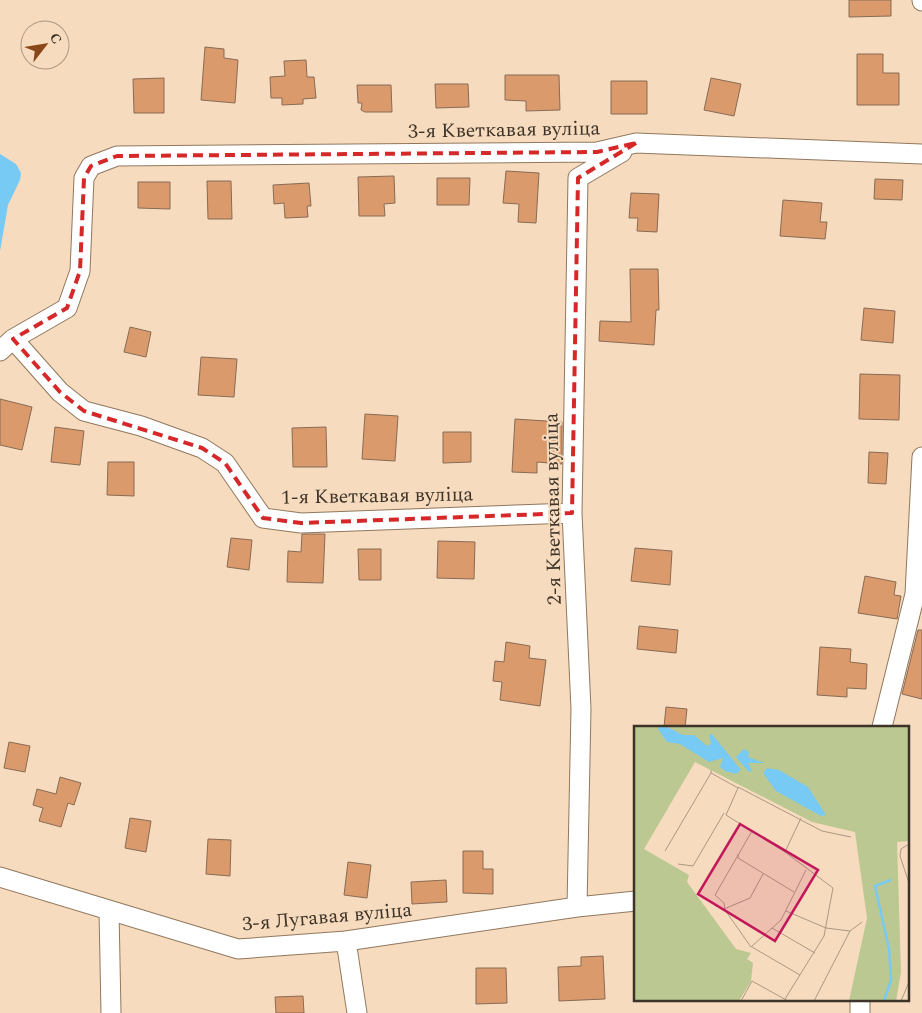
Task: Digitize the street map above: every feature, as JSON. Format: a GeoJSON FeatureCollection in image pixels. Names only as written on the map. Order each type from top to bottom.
{"type":"FeatureCollection","features":[{"type":"Feature","properties":{"kind":"street","name":"3-я Кветкавая вуліца"},"geometry":{"type":"LineString","coordinates":[[7,345],[67,308],[80,271],[84,178],[91,166],[116,156],[597,152],[636,143],[922,154]]}},
{"type":"Feature","properties":{"kind":"street","name":"2-я Кветкавая вуліца"},"geometry":{"type":"LineString","coordinates":[[577,907],[581,709],[572,513],[578,178],[636,143]]}},
{"type":"Feature","properties":{"kind":"street","name":"1-я Кветкавая вуліца"},"geometry":{"type":"LineString","coordinates":[[7,345],[60,392],[84,410],[141,426],[202,448],[225,463],[263,518],[301,523],[572,513]]}},
{"type":"Feature","properties":{"kind":"street"},"geometry":{"type":"LineString","coordinates":[[882,726],[915,594],[922,457]]}},
{"type":"Feature","properties":{"kind":"street","name":"3-я Лугавая вуліца"},"geometry":{"type":"LineString","coordinates":[[0,877],[238,949],[346,941],[577,907],[634,901]]}},
{"type":"Feature","properties":{"kind":"street"},"geometry":{"type":"LineString","coordinates":[[109,910],[111,1013]]}},
{"type":"Feature","properties":{"kind":"street"},"geometry":{"type":"LineString","coordinates":[[346,941],[357,1013]]}},
{"type":"Feature","properties":{"kind":"street"},"geometry":{"type":"LineString","coordinates":[[860,1000],[860,1013]]}},
{"type":"Feature","properties":{"kind":"highlighted area"},"geometry":{"type":"Polygon","coordinates":[[[636,143],[578,178],[572,513],[301,523],[263,518],[225,463],[202,448],[84,411],[60,392],[13,339],[67,308],[80,271],[84,178],[91,166],[117,156],[597,152],[636,143]]]}},
{"type":"Feature","properties":{"kind":"water"},"geometry":{"type":"Polygon","coordinates":[[[0,154],[16,164],[21,173],[20,180],[8,205],[0,251],[0,154]]]}},
{"type":"Feature","properties":{"kind":"building"},"geometry":{"type":"Polygon","coordinates":[[[849,0],[891,0],[891,16],[849,17],[849,0]]]}},
{"type":"Feature","properties":{"kind":"building"},"geometry":{"type":"Polygon","coordinates":[[[205,47],[224,49],[224,58],[238,60],[235,103],[201,100],[205,47]]]}},
{"type":"Feature","properties":{"kind":"building"},"geometry":{"type":"Polygon","coordinates":[[[857,54],[883,54],[883,73],[899,73],[899,105],[857,105],[857,54]]]}},
{"type":"Feature","properties":{"kind":"building"},"geometry":{"type":"Polygon","coordinates":[[[306,60],[307,77],[314,77],[316,98],[303,99],[303,104],[282,105],[282,98],[271,98],[270,77],[285,76],[284,61],[306,60]]]}},
{"type":"Feature","properties":{"kind":"building"},"geometry":{"type":"Polygon","coordinates":[[[505,75],[559,75],[560,110],[526,111],[526,101],[505,100],[505,75]]]}},
{"type":"Feature","properties":{"kind":"building"},"geometry":{"type":"Polygon","coordinates":[[[164,78],[164,113],[134,113],[133,79],[164,78]]]}},
{"type":"Feature","properties":{"kind":"building"},"geometry":{"type":"Polygon","coordinates":[[[711,78],[741,84],[734,116],[704,110],[711,78]]]}},
{"type":"Feature","properties":{"kind":"building"},"geometry":{"type":"Polygon","coordinates":[[[611,81],[647,81],[647,114],[611,114],[611,81]]]}},
{"type":"Feature","properties":{"kind":"building"},"geometry":{"type":"Polygon","coordinates":[[[435,84],[468,84],[469,107],[436,108],[435,84]]]}},
{"type":"Feature","properties":{"kind":"building"},"geometry":{"type":"Polygon","coordinates":[[[357,85],[391,85],[392,112],[365,112],[361,110],[362,103],[358,103],[357,85]]]}},
{"type":"Feature","properties":{"kind":"building"},"geometry":{"type":"Polygon","coordinates":[[[506,171],[539,173],[536,223],[518,222],[519,204],[503,203],[506,171]]]}},
{"type":"Feature","properties":{"kind":"building"},"geometry":{"type":"Polygon","coordinates":[[[394,176],[395,203],[384,204],[385,216],[359,216],[358,177],[394,176]]]}},
{"type":"Feature","properties":{"kind":"building"},"geometry":{"type":"Polygon","coordinates":[[[437,178],[470,178],[469,205],[437,205],[437,178]]]}},
{"type":"Feature","properties":{"kind":"building"},"geometry":{"type":"Polygon","coordinates":[[[875,179],[903,180],[902,200],[874,199],[875,179]]]}},
{"type":"Feature","properties":{"kind":"building"},"geometry":{"type":"Polygon","coordinates":[[[207,181],[231,181],[232,219],[208,219],[207,181]]]}},
{"type":"Feature","properties":{"kind":"building"},"geometry":{"type":"Polygon","coordinates":[[[138,182],[170,182],[170,209],[138,208],[138,182]]]}},
{"type":"Feature","properties":{"kind":"building"},"geometry":{"type":"Polygon","coordinates":[[[309,183],[311,206],[307,206],[308,217],[285,218],[284,203],[274,204],[273,185],[309,183]]]}},
{"type":"Feature","properties":{"kind":"building"},"geometry":{"type":"Polygon","coordinates":[[[631,193],[659,194],[657,232],[637,231],[638,218],[629,218],[631,193]]]}},
{"type":"Feature","properties":{"kind":"building"},"geometry":{"type":"Polygon","coordinates":[[[783,200],[822,203],[820,222],[827,222],[825,239],[780,236],[783,200]]]}},
{"type":"Feature","properties":{"kind":"building"},"geometry":{"type":"Polygon","coordinates":[[[630,269],[658,269],[659,310],[656,310],[654,345],[599,341],[600,321],[631,322],[630,269]]]}},
{"type":"Feature","properties":{"kind":"building"},"geometry":{"type":"Polygon","coordinates":[[[864,308],[895,311],[893,343],[861,340],[864,308]]]}},
{"type":"Feature","properties":{"kind":"building"},"geometry":{"type":"Polygon","coordinates":[[[130,327],[151,332],[146,357],[124,352],[130,327]]]}},
{"type":"Feature","properties":{"kind":"building"},"geometry":{"type":"Polygon","coordinates":[[[201,357],[237,359],[234,397],[198,395],[201,357]]]}},
{"type":"Feature","properties":{"kind":"building"},"geometry":{"type":"Polygon","coordinates":[[[860,374],[900,375],[899,420],[859,419],[860,374]]]}},
{"type":"Feature","properties":{"kind":"building"},"geometry":{"type":"Polygon","coordinates":[[[0,399],[32,407],[22,450],[0,445],[0,399]]]}},
{"type":"Feature","properties":{"kind":"building"},"geometry":{"type":"Polygon","coordinates":[[[365,414],[398,416],[395,461],[362,459],[365,414]]]}},
{"type":"Feature","properties":{"kind":"building"},"geometry":{"type":"Polygon","coordinates":[[[515,419],[562,422],[562,464],[537,462],[537,473],[512,472],[515,419]]]}},
{"type":"Feature","properties":{"kind":"building"},"geometry":{"type":"Polygon","coordinates":[[[55,427],[84,431],[80,465],[51,462],[55,427]]]}},
{"type":"Feature","properties":{"kind":"building"},"geometry":{"type":"Polygon","coordinates":[[[326,427],[327,467],[293,467],[292,428],[326,427]]]}},
{"type":"Feature","properties":{"kind":"building"},"geometry":{"type":"Polygon","coordinates":[[[443,432],[471,432],[471,462],[443,463],[443,432]]]}},
{"type":"Feature","properties":{"kind":"building"},"geometry":{"type":"Polygon","coordinates":[[[869,452],[888,453],[886,484],[868,483],[869,452]]]}},
{"type":"Feature","properties":{"kind":"building"},"geometry":{"type":"Polygon","coordinates":[[[108,462],[134,462],[134,496],[107,495],[108,462]]]}},
{"type":"Feature","properties":{"kind":"building"},"geometry":{"type":"Polygon","coordinates":[[[302,534],[325,534],[323,583],[287,582],[288,551],[301,552],[302,534]]]}},
{"type":"Feature","properties":{"kind":"building"},"geometry":{"type":"Polygon","coordinates":[[[231,538],[252,540],[249,570],[227,567],[231,538]]]}},
{"type":"Feature","properties":{"kind":"building"},"geometry":{"type":"Polygon","coordinates":[[[438,541],[475,542],[474,579],[437,578],[438,541]]]}},
{"type":"Feature","properties":{"kind":"building"},"geometry":{"type":"Polygon","coordinates":[[[635,548],[672,551],[670,585],[631,581],[635,548]]]}},
{"type":"Feature","properties":{"kind":"building"},"geometry":{"type":"Polygon","coordinates":[[[358,549],[381,549],[381,580],[359,580],[358,549]]]}},
{"type":"Feature","properties":{"kind":"building"},"geometry":{"type":"Polygon","coordinates":[[[865,576],[896,582],[894,595],[901,596],[897,619],[858,613],[865,576]]]}},
{"type":"Feature","properties":{"kind":"building"},"geometry":{"type":"Polygon","coordinates":[[[639,626],[678,630],[676,653],[637,649],[639,626]]]}},
{"type":"Feature","properties":{"kind":"building"},"geometry":{"type":"Polygon","coordinates":[[[918,630],[922,630],[922,699],[902,694],[918,630]]]}},
{"type":"Feature","properties":{"kind":"building"},"geometry":{"type":"Polygon","coordinates":[[[506,642],[530,646],[529,658],[546,660],[540,706],[500,700],[502,682],[493,681],[495,661],[504,662],[506,642]]]}},
{"type":"Feature","properties":{"kind":"building"},"geometry":{"type":"Polygon","coordinates":[[[820,647],[851,649],[850,662],[867,664],[866,689],[847,688],[847,697],[817,695],[820,647]]]}},
{"type":"Feature","properties":{"kind":"building"},"geometry":{"type":"Polygon","coordinates":[[[666,707],[687,709],[685,726],[664,726],[666,707]]]}},
{"type":"Feature","properties":{"kind":"building"},"geometry":{"type":"Polygon","coordinates":[[[9,742],[30,746],[25,772],[4,768],[9,742]]]}},
{"type":"Feature","properties":{"kind":"building"},"geometry":{"type":"Polygon","coordinates":[[[60,777],[81,783],[74,805],[68,803],[61,827],[39,821],[43,808],[33,805],[37,789],[56,794],[60,777]]]}},
{"type":"Feature","properties":{"kind":"building"},"geometry":{"type":"Polygon","coordinates":[[[130,818],[151,821],[146,852],[125,848],[130,818]]]}},
{"type":"Feature","properties":{"kind":"building"},"geometry":{"type":"Polygon","coordinates":[[[208,839],[231,840],[230,876],[206,874],[208,839]]]}},
{"type":"Feature","properties":{"kind":"building"},"geometry":{"type":"Polygon","coordinates":[[[463,851],[483,851],[483,869],[493,869],[493,894],[463,893],[463,851]]]}},
{"type":"Feature","properties":{"kind":"building"},"geometry":{"type":"Polygon","coordinates":[[[348,862],[371,865],[367,898],[344,895],[348,862]]]}},
{"type":"Feature","properties":{"kind":"building"},"geometry":{"type":"Polygon","coordinates":[[[446,880],[447,902],[412,904],[411,882],[446,880]]]}},
{"type":"Feature","properties":{"kind":"building"},"geometry":{"type":"Polygon","coordinates":[[[603,956],[605,999],[559,1001],[558,967],[581,966],[581,957],[603,956]]]}},
{"type":"Feature","properties":{"kind":"building"},"geometry":{"type":"Polygon","coordinates":[[[476,968],[506,968],[507,1003],[476,1004],[476,968]]]}},
{"type":"Feature","properties":{"kind":"building"},"geometry":{"type":"Polygon","coordinates":[[[303,996],[304,1013],[276,1013],[275,997],[303,996]]]}}]}
